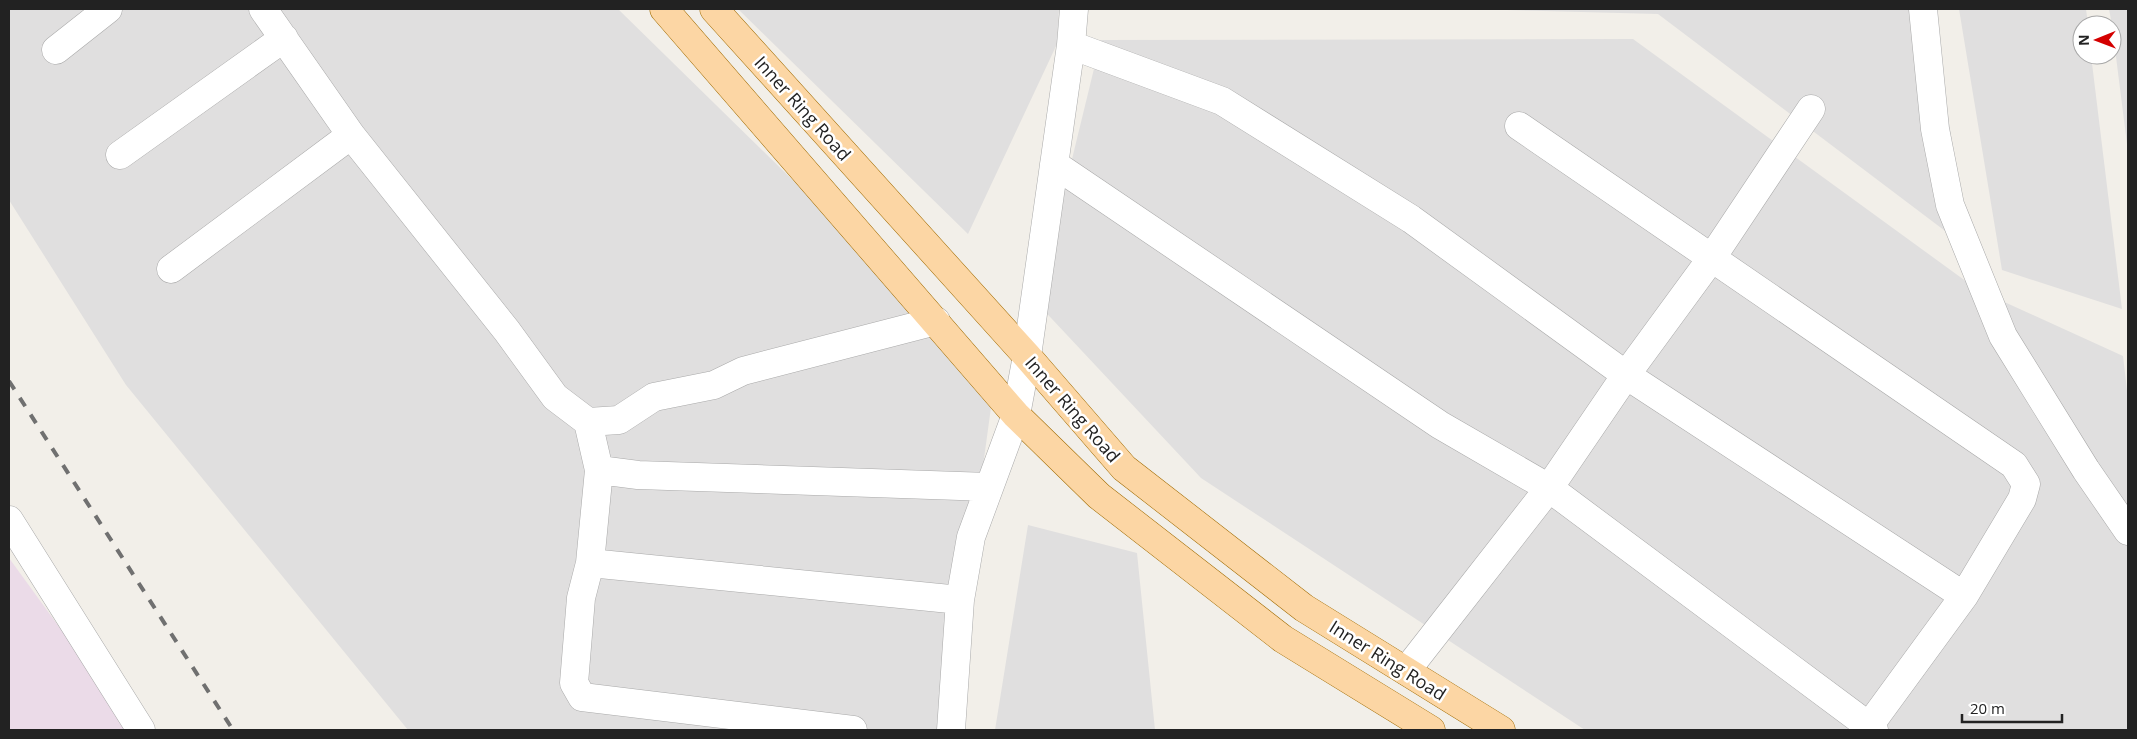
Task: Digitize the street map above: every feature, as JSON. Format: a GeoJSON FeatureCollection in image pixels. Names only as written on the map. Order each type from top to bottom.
{"type":"FeatureCollection","features":[{"type":"Feature","properties":{"kind":"main road","name":"Inner Ring Road"},"geometry":{"type":"LineString","coordinates":[[664,9],[1016,415],[1099,496],[1282,639],[1431,730]]}},
{"type":"Feature","properties":{"kind":"main road","name":"Inner Ring Road"},"geometry":{"type":"LineString","coordinates":[[714,9],[1027,356],[1124,468],[1304,608],[1502,730]]}},
{"type":"Feature","properties":{"kind":"street"},"geometry":{"type":"LineString","coordinates":[[56,50],[108,9]]}},
{"type":"Feature","properties":{"kind":"street"},"geometry":{"type":"LineString","coordinates":[[263,9],[351,135],[507,331],[555,397],[588,422],[599,470],[590,563],[580,598],[574,683],[582,697],[853,730]]}},
{"type":"Feature","properties":{"kind":"street"},"geometry":{"type":"LineString","coordinates":[[951,730],[960,600],[971,537],[1016,415],[1027,356],[1071,45],[1074,9]]}},
{"type":"Feature","properties":{"kind":"street"},"geometry":{"type":"LineString","coordinates":[[1923,9],[1935,129],[1950,205],[2003,336],[2086,470],[2128,531]]}},
{"type":"Feature","properties":{"kind":"street"},"geometry":{"type":"LineString","coordinates":[[120,155],[284,38]]}},
{"type":"Feature","properties":{"kind":"street"},"geometry":{"type":"LineString","coordinates":[[1071,45],[1222,101],[1411,219],[1626,375],[1964,596]]}},
{"type":"Feature","properties":{"kind":"street"},"geometry":{"type":"LineString","coordinates":[[1406,671],[1549,488],[1626,375],[1712,259],[1811,109]]}},
{"type":"Feature","properties":{"kind":"street"},"geometry":{"type":"LineString","coordinates":[[1054,164],[1440,424],[1549,488],[1870,729],[1964,596],[2022,499],[2026,484],[2014,466],[1519,126]]}},
{"type":"Feature","properties":{"kind":"street"},"geometry":{"type":"LineString","coordinates":[[171,269],[351,135]]}},
{"type":"Feature","properties":{"kind":"street"},"geometry":{"type":"LineString","coordinates":[[588,422],[619,420],[654,398],[714,385],[743,372],[936,321]]}},
{"type":"Feature","properties":{"kind":"street"},"geometry":{"type":"LineString","coordinates":[[599,470],[638,475],[989,487]]}},
{"type":"Feature","properties":{"kind":"street"},"geometry":{"type":"LineString","coordinates":[[9,520],[141,730]]}},
{"type":"Feature","properties":{"kind":"street"},"geometry":{"type":"LineString","coordinates":[[590,563],[960,600]]}},
{"type":"Feature","properties":{"kind":"shaded area"},"geometry":{"type":"Polygon","coordinates":[[[9,9],[618,9],[995,378],[947,730],[408,730],[126,385],[9,200],[9,9]]]}},
{"type":"Feature","properties":{"kind":"shaded area"},"geometry":{"type":"Polygon","coordinates":[[[738,9],[1059,9],[1057,44],[968,234],[738,9]]]}},
{"type":"Feature","properties":{"kind":"shaded area"},"geometry":{"type":"Polygon","coordinates":[[[1470,9],[1931,9],[1969,249],[1658,14],[1470,9]]]}},
{"type":"Feature","properties":{"kind":"shaded area"},"geometry":{"type":"Polygon","coordinates":[[[1959,9],[2086,9],[2087,15],[2072,15],[2072,65],[2092,65],[2122,309],[2002,270],[1959,9]]]}},
{"type":"Feature","properties":{"kind":"shaded area"},"geometry":{"type":"Polygon","coordinates":[[[2109,9],[2128,9],[2128,152],[2117,65],[2122,65],[2122,15],[2110,15],[2109,9]]]}},
{"type":"Feature","properties":{"kind":"shaded area"},"geometry":{"type":"Polygon","coordinates":[[[1633,39],[1978,290],[2123,356],[2128,399],[2128,730],[1585,730],[1201,478],[1037,303],[1101,40],[1633,39]]]}},
{"type":"Feature","properties":{"kind":"shaded area"},"geometry":{"type":"Polygon","coordinates":[[[1028,525],[1137,553],[1155,730],[995,730],[1028,525]]]}},
{"type":"Feature","properties":{"kind":"shaded area"},"geometry":{"type":"Polygon","coordinates":[[[9,558],[134,730],[9,730],[9,558]]]}},
{"type":"Feature","properties":{"kind":"railway"},"geometry":{"type":"LineString","coordinates":[[9,381],[233,730]]}}]}
